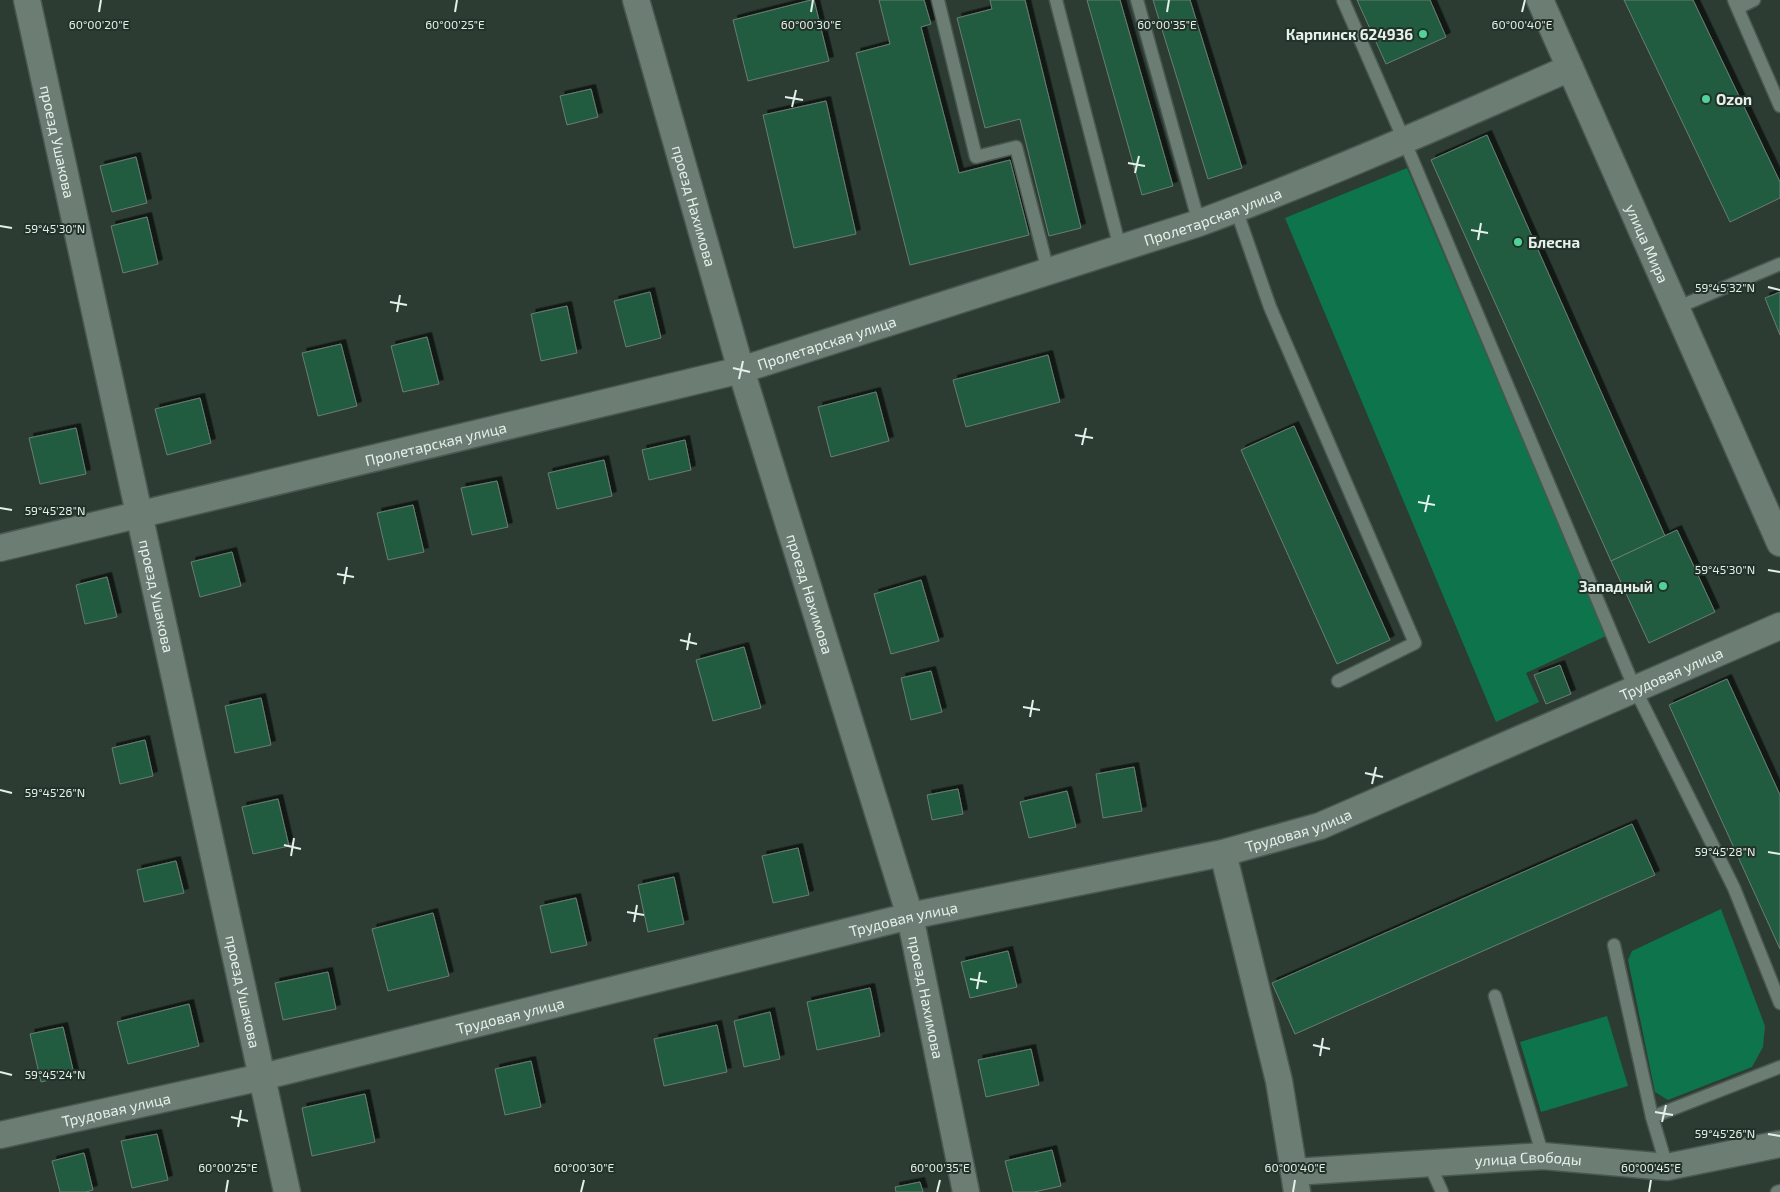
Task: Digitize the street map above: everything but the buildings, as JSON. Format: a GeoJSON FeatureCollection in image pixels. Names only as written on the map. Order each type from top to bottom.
{"type":"FeatureCollection","features":[{"type":"Feature","properties":{"kind":"street","name":"проезд Ушакова"},"geometry":{"type":"LineString","coordinates":[[27,0],[287,1192]]}},
{"type":"Feature","properties":{"kind":"street","name":"проезд Нахимова"},"geometry":{"type":"LineString","coordinates":[[636,0],[741,370],[910,916],[966,1192]]}},
{"type":"Feature","properties":{"kind":"street","name":"улица Мира"},"geometry":{"type":"LineString","coordinates":[[1540,0],[1779,538]]}},
{"type":"Feature","properties":{"kind":"street","name":"Пролетарская улица"},"geometry":{"type":"LineString","coordinates":[[0,548],[741,370],[1198,223],[1404,140],[1570,68]]}},
{"type":"Feature","properties":{"kind":"street","name":"Трудовая улица"},"geometry":{"type":"LineString","coordinates":[[0,1135],[262,1077],[910,916],[1223,853],[1320,826],[1780,626]]}},
{"type":"Feature","properties":{"kind":"street"},"geometry":{"type":"LineString","coordinates":[[1223,853],[1279,1081],[1296,1182]]}},
{"type":"Feature","properties":{"kind":"street","name":"улица Свободы"},"geometry":{"type":"LineString","coordinates":[[1296,1182],[1429,1163],[1543,1156],[1668,1167],[1780,1144]]}},
{"type":"Feature","properties":{"kind":"lane"},"geometry":{"type":"LineString","coordinates":[[938,0],[976,157],[1016,147],[1048,271]]}},
{"type":"Feature","properties":{"kind":"lane"},"geometry":{"type":"LineString","coordinates":[[1056,0],[1120,248]]}},
{"type":"Feature","properties":{"kind":"lane"},"geometry":{"type":"LineString","coordinates":[[1137,0],[1198,223]]}},
{"type":"Feature","properties":{"kind":"lane"},"geometry":{"type":"LineString","coordinates":[[1343,0],[1404,140],[1635,689],[1734,888],[1780,1003]]}},
{"type":"Feature","properties":{"kind":"lane"},"geometry":{"type":"LineString","coordinates":[[1754,0],[1736,4],[1780,106]]}},
{"type":"Feature","properties":{"kind":"lane"},"geometry":{"type":"LineString","coordinates":[[1236,209],[1270,306],[1415,643],[1338,681]]}},
{"type":"Feature","properties":{"kind":"lane"},"geometry":{"type":"LineString","coordinates":[[1676,308],[1780,264]]}},
{"type":"Feature","properties":{"kind":"lane"},"geometry":{"type":"LineString","coordinates":[[1614,944],[1652,1118],[1668,1167]]}},
{"type":"Feature","properties":{"kind":"lane"},"geometry":{"type":"LineString","coordinates":[[1495,996],[1543,1156]]}},
{"type":"Feature","properties":{"kind":"lane"},"geometry":{"type":"LineString","coordinates":[[1652,1118],[1780,1067]]}},
{"type":"Feature","properties":{"kind":"lane"},"geometry":{"type":"LineString","coordinates":[[1429,1163],[1442,1192]]}},
{"type":"Feature","properties":{"kind":"green space"},"geometry":{"type":"Polygon","coordinates":[[[1407,168],[1606,636],[1526,673],[1539,702],[1496,722],[1285,218],[1407,168]]]}},
{"type":"Feature","properties":{"kind":"green space"},"geometry":{"type":"Polygon","coordinates":[[[1721,909],[1765,1026],[1763,1047],[1752,1067],[1668,1100],[1655,1092],[1628,960],[1632,951],[1721,909]]]}},
{"type":"Feature","properties":{"kind":"green space"},"geometry":{"type":"Polygon","coordinates":[[[1607,1016],[1628,1086],[1541,1112],[1520,1042],[1607,1016]]]}},
{"type":"Feature","properties":{"kind":"place","name":"Карпинск 624936"},"geometry":{"type":"Point","coordinates":[1423,34]}},
{"type":"Feature","properties":{"kind":"place","name":"Ozon"},"geometry":{"type":"Point","coordinates":[1706,99]}},
{"type":"Feature","properties":{"kind":"place","name":"Блесна"},"geometry":{"type":"Point","coordinates":[1518,242]}},
{"type":"Feature","properties":{"kind":"place","name":"Западный"},"geometry":{"type":"Point","coordinates":[1663,586]}}]}
